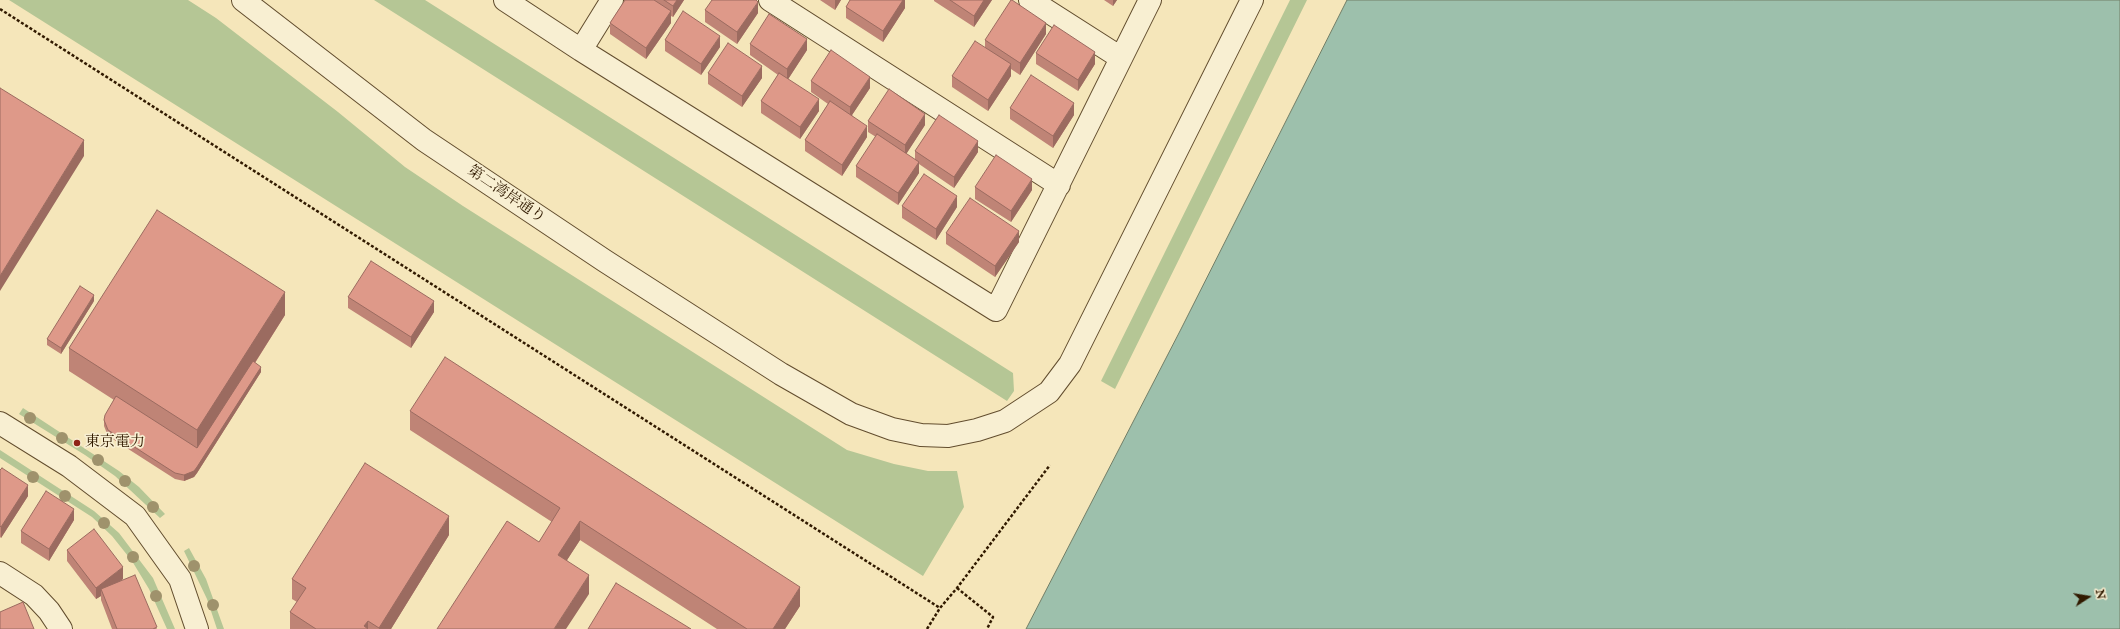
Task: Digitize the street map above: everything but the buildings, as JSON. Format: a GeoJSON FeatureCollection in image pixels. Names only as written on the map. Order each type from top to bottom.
{"type":"FeatureCollection","features":[{"type":"Feature","properties":{"kind":"street","name":"第二湾岸通り"},"geometry":{"type":"LineString","coordinates":[[243,0],[424,140],[605,261],[781,374],[851,414],[892,429],[921,435],[948,436],[977,430],[1005,421],[1049,392],[1070,364],[1252,0]]}},
{"type":"Feature","properties":{"kind":"street"},"geometry":{"type":"LineString","coordinates":[[506,0],[581,50],[996,310],[1150,0]]}},
{"type":"Feature","properties":{"kind":"street"},"geometry":{"type":"LineString","coordinates":[[581,50],[612,0]]}},
{"type":"Feature","properties":{"kind":"street"},"geometry":{"type":"LineString","coordinates":[[770,0],[1059,185]]}},
{"type":"Feature","properties":{"kind":"street"},"geometry":{"type":"LineString","coordinates":[[1030,0],[1121,58]]}},
{"type":"Feature","properties":{"kind":"street"},"geometry":{"type":"LineString","coordinates":[[0,423],[69,466],[135,516],[180,580],[197,629]]}},
{"type":"Feature","properties":{"kind":"street"},"geometry":{"type":"LineString","coordinates":[[0,573],[34,595],[49,611],[61,629]]}},
{"type":"Feature","properties":{"kind":"path"},"geometry":{"type":"LineString","coordinates":[[0,9],[940,608]]}},
{"type":"Feature","properties":{"kind":"path"},"geometry":{"type":"LineString","coordinates":[[927,629],[940,608],[957,588],[1050,465]]}},
{"type":"Feature","properties":{"kind":"path"},"geometry":{"type":"LineString","coordinates":[[957,588],[993,617],[987,629]]}},
{"type":"Feature","properties":{"kind":"shaded area"},"geometry":{"type":"Polygon","coordinates":[[[9,0],[188,0],[216,18],[338,112],[405,167],[463,206],[847,450],[894,464],[928,471],[957,471],[964,507],[923,576],[9,0]]]}},
{"type":"Feature","properties":{"kind":"shaded area"},"geometry":{"type":"Polygon","coordinates":[[[374,0],[425,0],[1013,373],[1014,391],[1007,401],[374,0]]]}},
{"type":"Feature","properties":{"kind":"shaded area"},"geometry":{"type":"Polygon","coordinates":[[[1290,0],[1307,0],[1115,389],[1101,381],[1290,0]]]}},
{"type":"Feature","properties":{"kind":"shaded area"},"geometry":{"type":"Polygon","coordinates":[[[1347,0],[2120,0],[2120,629],[1026,629],[1180,331],[1347,0]]]}},
{"type":"Feature","properties":{"kind":"shaded area"},"geometry":{"type":"Polygon","coordinates":[[[23,408],[119,471],[139,487],[165,514],[160,518],[115,476],[85,455],[19,414],[23,408]]]}},
{"type":"Feature","properties":{"kind":"shaded area"},"geometry":{"type":"Polygon","coordinates":[[[0,450],[94,511],[119,533],[153,578],[175,629],[167,629],[149,589],[132,561],[112,536],[92,517],[0,458],[0,450]]]}},
{"type":"Feature","properties":{"kind":"shaded area"},"geometry":{"type":"Polygon","coordinates":[[[189,548],[206,579],[224,629],[217,629],[207,599],[184,551],[189,548]]]}},
{"type":"Feature","properties":{"kind":"place","name":"東京電力"},"geometry":{"type":"Point","coordinates":[77,443]}}]}
